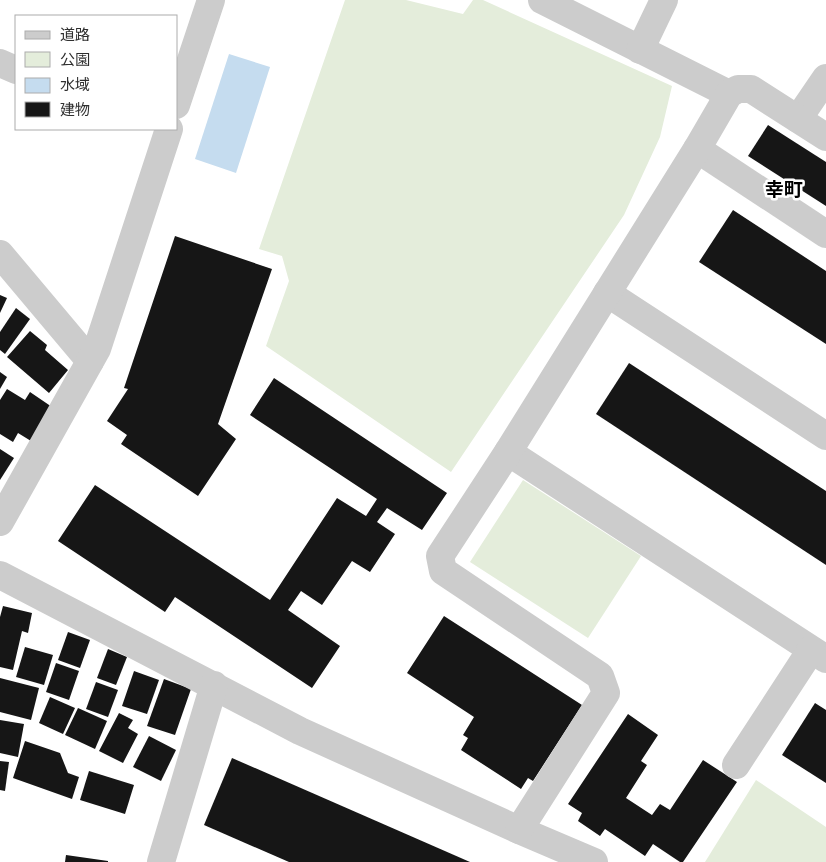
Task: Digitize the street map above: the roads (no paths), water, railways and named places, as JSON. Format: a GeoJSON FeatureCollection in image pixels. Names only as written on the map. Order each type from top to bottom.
{"type":"FeatureCollection","features":[{"type":"Feature","properties":{"kind":"street"},"geometry":{"type":"LineString","coordinates":[[178,99],[211,0]]}},
{"type":"Feature","properties":{"kind":"street"},"geometry":{"type":"LineString","coordinates":[[542,0],[729,94]]}},
{"type":"Feature","properties":{"kind":"street"},"geometry":{"type":"LineString","coordinates":[[640,50],[664,0]]}},
{"type":"Feature","properties":{"kind":"street"},"geometry":{"type":"LineString","coordinates":[[0,63],[15,70]]}},
{"type":"Feature","properties":{"kind":"street"},"geometry":{"type":"LineString","coordinates":[[798,119],[826,78]]}},
{"type":"Feature","properties":{"kind":"street"},"geometry":{"type":"LineString","coordinates":[[519,830],[606,693],[600,676],[443,571],[440,556],[508,452],[697,149],[729,94],[738,88],[751,89],[826,137]]}},
{"type":"Feature","properties":{"kind":"street"},"geometry":{"type":"LineString","coordinates":[[0,522],[97,349],[162,131]]}},
{"type":"Feature","properties":{"kind":"street"},"geometry":{"type":"LineString","coordinates":[[697,149],[826,234]]}},
{"type":"Feature","properties":{"kind":"street"},"geometry":{"type":"LineString","coordinates":[[0,254],[90,361]]}},
{"type":"Feature","properties":{"kind":"street"},"geometry":{"type":"LineString","coordinates":[[607,293],[826,436]]}},
{"type":"Feature","properties":{"kind":"street"},"geometry":{"type":"LineString","coordinates":[[508,452],[819,655],[736,765]]}},
{"type":"Feature","properties":{"kind":"street"},"geometry":{"type":"LineString","coordinates":[[0,575],[300,731],[594,862]]}},
{"type":"Feature","properties":{"kind":"street"},"geometry":{"type":"LineString","coordinates":[[161,862],[214,685]]}},
{"type":"Feature","properties":{"kind":"water"},"geometry":{"type":"Polygon","coordinates":[[[229,54],[270,67],[236,173],[195,159],[229,54]]]}},
{"type":"Feature","properties":{"kind":"district","name":"幸町"},"geometry":{"type":"Point","coordinates":[784,189]}}]}
